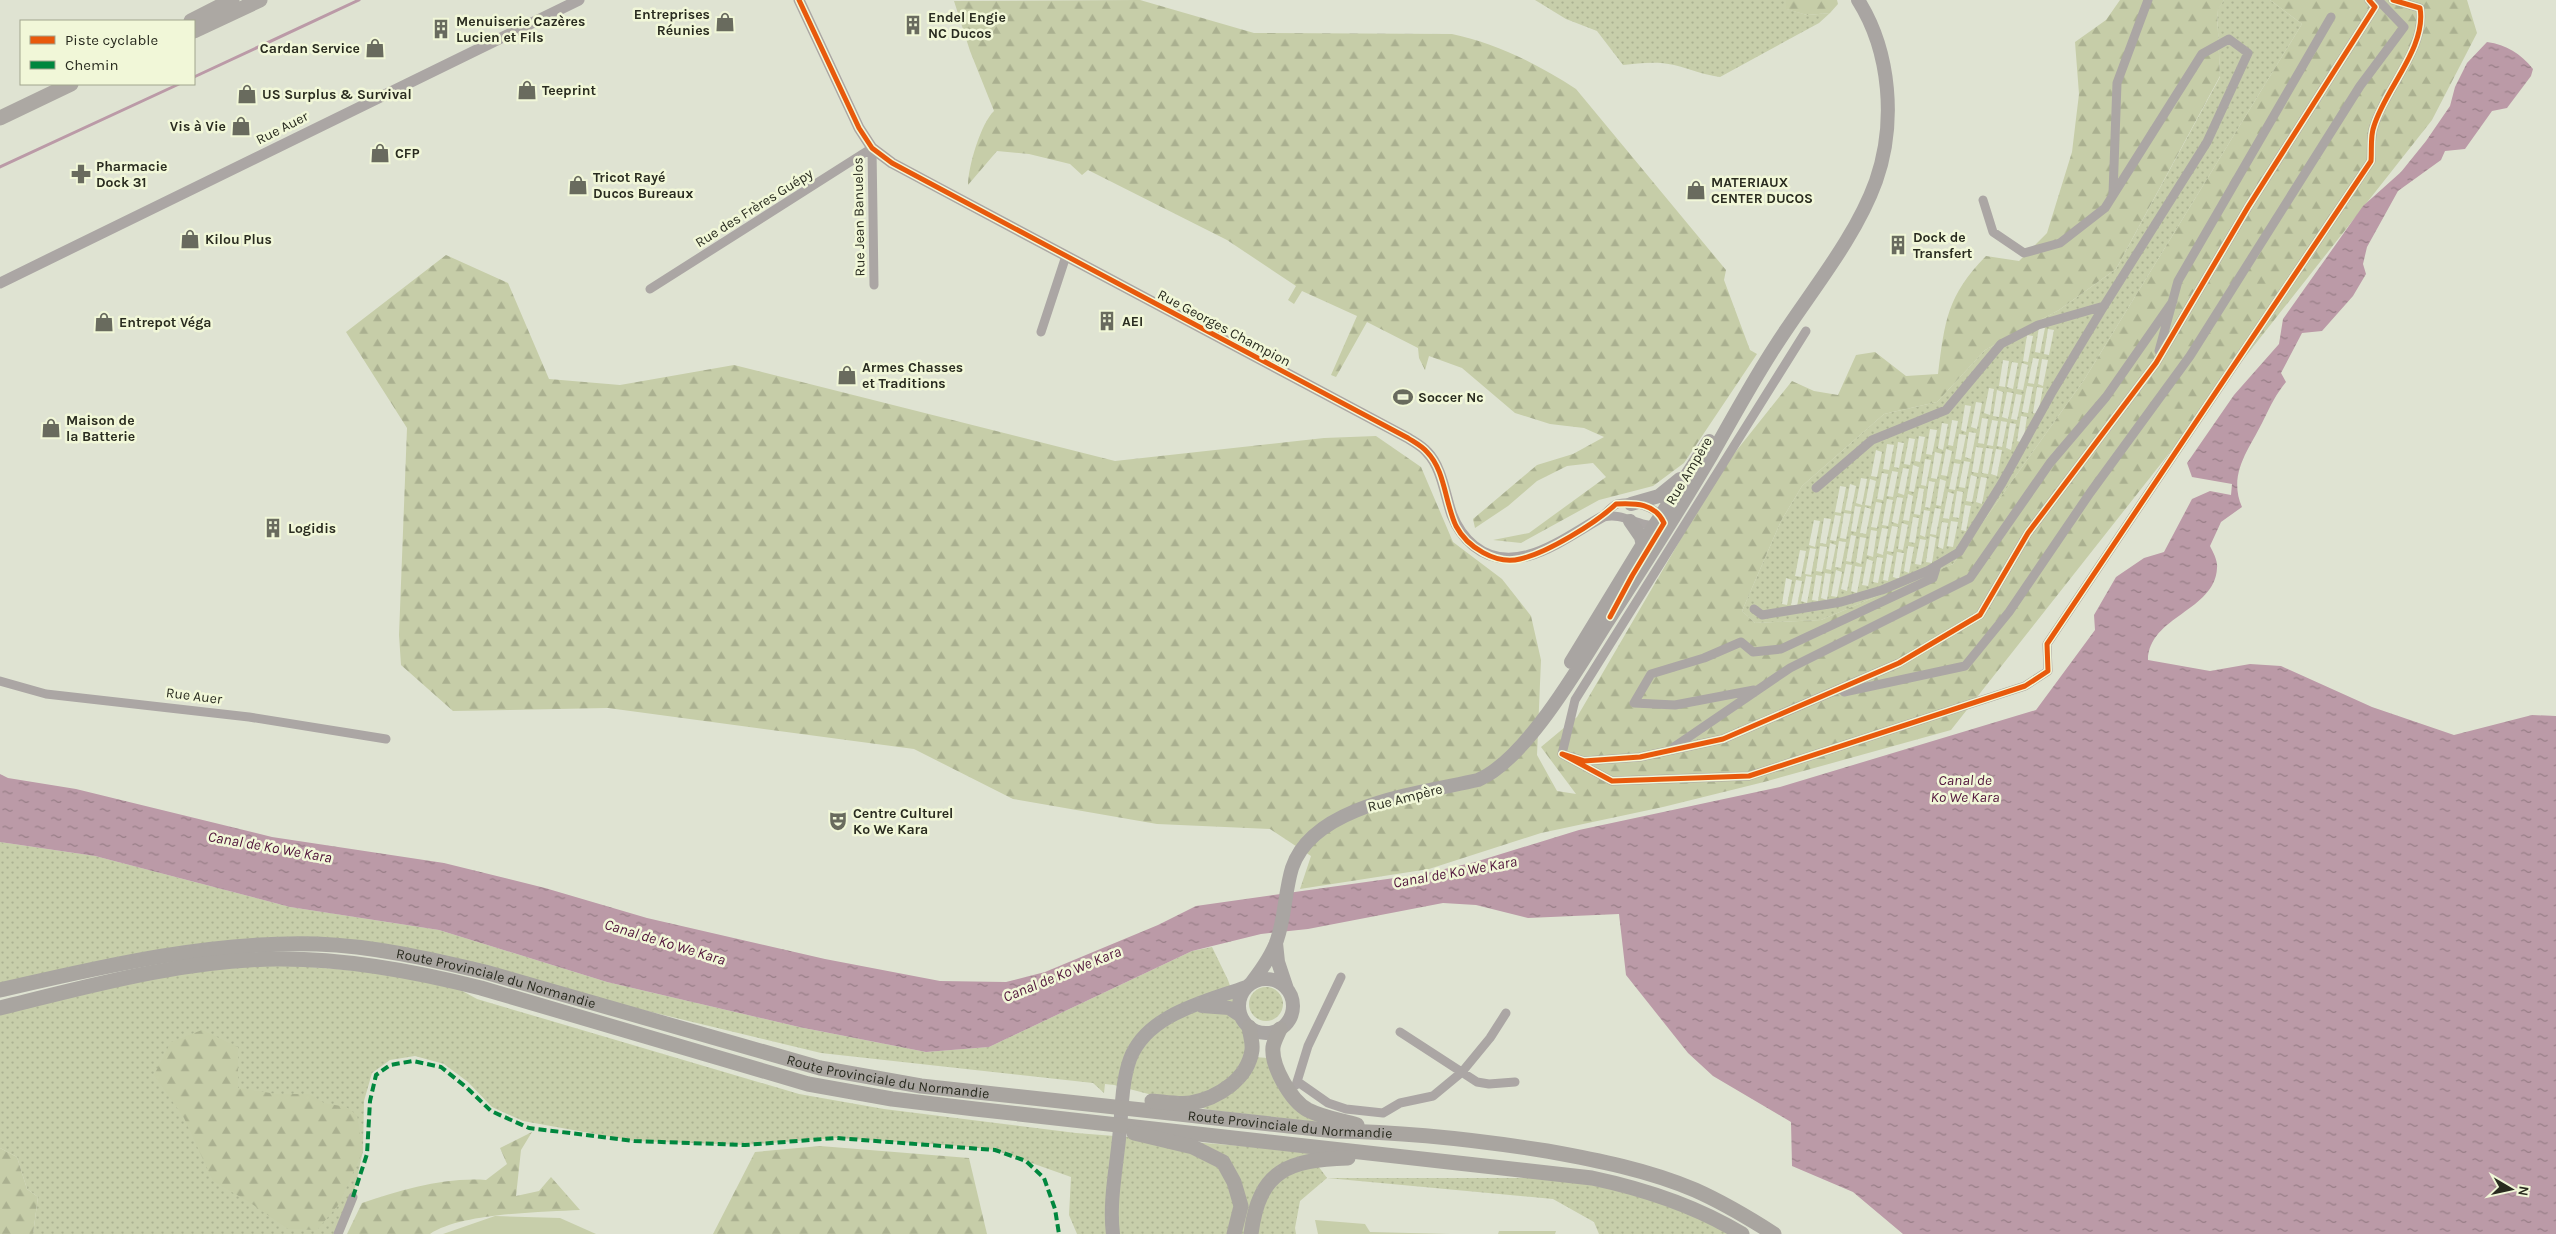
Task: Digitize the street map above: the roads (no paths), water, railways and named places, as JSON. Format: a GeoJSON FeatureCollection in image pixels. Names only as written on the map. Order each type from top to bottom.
{"type":"FeatureCollection","features":[{"type":"Feature","properties":{"kind":"highway","name":"Route Provinciale du Normandie"},"geometry":{"type":"LineString","coordinates":[[3,989],[142,960],[236,946],[318,944],[360,948],[440,961],[484,972],[820,1068],[921,1086],[1335,1131],[1380,1132],[1503,1144],[1593,1159],[1632,1168],[1694,1190],[1774,1234]]}},
{"type":"Feature","properties":{"kind":"highway","name":"Route Provinciale du Normandie"},"geometry":{"type":"LineString","coordinates":[[0,1008],[145,975],[212,964],[275,959],[357,964],[437,976],[808,1084],[902,1100],[1592,1178],[1629,1186],[1694,1210],[1742,1234]]}},
{"type":"Feature","properties":{"kind":"highway"},"geometry":{"type":"LineString","coordinates":[[1092,1104],[1132,1100],[1190,1103],[1220,1092],[1237,1080],[1247,1068],[1252,1049],[1245,1022]]}},
{"type":"Feature","properties":{"kind":"highway"},"geometry":{"type":"LineString","coordinates":[[1280,1029],[1273,1047],[1276,1070],[1295,1088],[1306,1109],[1330,1119],[1380,1132]]}},
{"type":"Feature","properties":{"kind":"highway"},"geometry":{"type":"LineString","coordinates":[[1092,1121],[1159,1140],[1192,1147],[1223,1162],[1234,1182],[1241,1206],[1234,1234]]}},
{"type":"Feature","properties":{"kind":"highway"},"geometry":{"type":"LineString","coordinates":[[1251,1234],[1253,1219],[1262,1190],[1283,1170],[1300,1163],[1321,1159],[1397,1156]]}},
{"type":"Feature","properties":{"kind":"main road"},"geometry":{"type":"LineString","coordinates":[[193,20],[232,0]]}},
{"type":"Feature","properties":{"kind":"main road"},"geometry":{"type":"LineString","coordinates":[[195,31],[260,0]]}},
{"type":"Feature","properties":{"kind":"main road","name":"Rue Ampère"},"geometry":{"type":"LineString","coordinates":[[1278,938],[1292,867],[1307,842],[1331,822],[1367,806],[1478,780],[1492,774],[1523,743],[1541,720],[1610,617],[1679,508],[1754,381],[1864,211],[1876,180],[1888,119],[1886,80],[1877,45],[1858,0]]}},
{"type":"Feature","properties":{"kind":"main road"},"geometry":{"type":"LineString","coordinates":[[0,118],[69,85]]}},
{"type":"Feature","properties":{"kind":"main road","name":"Rue Ampère"},"geometry":{"type":"LineString","coordinates":[[1541,720],[1575,655],[1660,522],[1693,466],[1738,397],[1754,381]]}},
{"type":"Feature","properties":{"kind":"main road"},"geometry":{"type":"LineString","coordinates":[[1631,504],[1659,496],[1693,466]]}},
{"type":"Feature","properties":{"kind":"main road"},"geometry":{"type":"LineString","coordinates":[[1630,521],[1643,546]]}},
{"type":"Feature","properties":{"kind":"main road"},"geometry":{"type":"LineString","coordinates":[[1245,1022],[1239,1001],[1278,938]]}},
{"type":"Feature","properties":{"kind":"main road"},"geometry":{"type":"LineString","coordinates":[[1278,938],[1278,962],[1287,989]]}},
{"type":"Feature","properties":{"kind":"main road"},"geometry":{"type":"LineString","coordinates":[[1113,1234],[1111,1221],[1124,1084],[1130,1059],[1142,1037],[1164,1020],[1191,1006],[1267,978],[1281,983],[1287,989],[1291,995],[1292,1010],[1286,1024],[1280,1029],[1264,1033],[1245,1022],[1228,1008],[1191,1006]]}},
{"type":"Feature","properties":{"kind":"street"},"geometry":{"type":"LineString","coordinates":[[210,24],[234,7],[238,0]]}},
{"type":"Feature","properties":{"kind":"street","name":"Rue Auer"},"geometry":{"type":"LineString","coordinates":[[0,283],[579,0]]}},
{"type":"Feature","properties":{"kind":"street","name":"Rue Georges Champion"},"geometry":{"type":"LineString","coordinates":[[799,0],[859,128],[872,148],[892,163],[1408,438],[1427,452],[1436,468],[1456,526],[1462,536],[1481,551],[1499,559],[1519,559],[1539,552],[1602,517],[1616,504],[1631,504]]}},
{"type":"Feature","properties":{"kind":"street"},"geometry":{"type":"LineString","coordinates":[[2113,194],[2117,84],[2148,0]]}},
{"type":"Feature","properties":{"kind":"street"},"geometry":{"type":"LineString","coordinates":[[1562,754],[1584,761],[1640,757],[1723,739],[1899,663],[1980,615],[2028,533],[2156,363],[2248,207],[2334,67],[2375,7],[2369,0]]}},
{"type":"Feature","properties":{"kind":"street"},"geometry":{"type":"LineString","coordinates":[[1825,695],[1965,666],[2009,612],[2090,493],[2190,356],[2360,86],[2404,27],[2378,0]]}},
{"type":"Feature","properties":{"kind":"street"},"geometry":{"type":"LineString","coordinates":[[1562,754],[1612,781],[1749,776],[2025,686],[2048,671],[2047,644],[2371,161],[2373,127],[2416,40],[2422,20],[2420,8],[2393,0]]}},
{"type":"Feature","properties":{"kind":"street"},"geometry":{"type":"LineString","coordinates":[[2156,363],[2178,281],[2331,17]]}},
{"type":"Feature","properties":{"kind":"street"},"geometry":{"type":"LineString","coordinates":[[1754,609],[1762,615],[1841,602],[1882,590],[1937,565],[1959,552],[2002,483],[2051,394],[2104,306],[2207,142],[2248,53],[2229,39],[2202,54],[2105,208],[2060,243],[2024,252],[1993,232],[1983,200]]}},
{"type":"Feature","properties":{"kind":"street","name":"Rue Jean Banuelos"},"geometry":{"type":"LineString","coordinates":[[872,148],[874,285]]}},
{"type":"Feature","properties":{"kind":"street","name":"Rue des Frères Guépy"},"geometry":{"type":"LineString","coordinates":[[650,289],[872,148]]}},
{"type":"Feature","properties":{"kind":"street"},"geometry":{"type":"LineString","coordinates":[[1041,332],[1066,256]]}},
{"type":"Feature","properties":{"kind":"street"},"geometry":{"type":"LineString","coordinates":[[1670,751],[1790,668],[1970,578],[2050,463],[2106,397],[2173,302]]}},
{"type":"Feature","properties":{"kind":"street"},"geometry":{"type":"LineString","coordinates":[[1816,488],[1872,440],[1946,410],[2001,344],[2038,325],[2104,306]]}},
{"type":"Feature","properties":{"kind":"street"},"geometry":{"type":"LineString","coordinates":[[1562,754],[1575,700],[1806,331]]}},
{"type":"Feature","properties":{"kind":"street"},"geometry":{"type":"LineString","coordinates":[[1631,504],[1646,506],[1660,522]]}},
{"type":"Feature","properties":{"kind":"street"},"geometry":{"type":"LineString","coordinates":[[1610,617],[1660,522],[1679,508]]}},
{"type":"Feature","properties":{"kind":"street"},"geometry":{"type":"LineString","coordinates":[[1602,517],[1615,514],[1630,521],[1660,522]]}},
{"type":"Feature","properties":{"kind":"street"},"geometry":{"type":"LineString","coordinates":[[1759,689],[1675,705],[1634,703],[1652,674],[1704,658],[1741,642],[1753,652],[1781,649],[1933,578],[1937,565]]}},
{"type":"Feature","properties":{"kind":"street","name":"Rue Auer"},"geometry":{"type":"LineString","coordinates":[[0,681],[46,694],[250,717],[386,739]]}},
{"type":"Feature","properties":{"kind":"street"},"geometry":{"type":"LineString","coordinates":[[1341,977],[1308,1046],[1295,1088],[1346,1109],[1383,1113],[1400,1103],[1433,1096],[1462,1072],[1490,1038],[1506,1013]]}},
{"type":"Feature","properties":{"kind":"street"},"geometry":{"type":"LineString","coordinates":[[1400,1032],[1477,1082],[1490,1084],[1515,1082]]}},
{"type":"Feature","properties":{"kind":"street"},"geometry":{"type":"LineString","coordinates":[[338,1234],[353,1197]]}},
{"type":"Feature","properties":{"kind":"water","name":"Canal de Ko We Kara"},"geometry":{"type":"Polygon","coordinates":[[[2487,42],[2501,45],[2518,54],[2533,69],[2531,76],[2507,108],[2492,111],[2465,149],[2445,151],[2441,160],[2398,191],[2367,247],[2363,264],[2366,274],[2353,296],[2322,331],[2302,333],[2281,373],[2286,382],[2279,391],[2242,461],[2237,483],[2242,507],[2221,522],[2210,546],[2217,565],[2214,582],[2206,594],[2159,633],[2151,645],[2148,660],[2210,671],[2250,664],[2281,666],[2372,707],[2454,735],[2532,715],[2556,716],[2556,1234],[1903,1234],[1853,1192],[1792,1166],[1791,1122],[1713,1076],[1688,1053],[1626,975],[1619,914],[1528,918],[1476,905],[1443,903],[1308,929],[1261,934],[1192,951],[989,1047],[926,1052],[799,1027],[607,982],[439,930],[290,907],[95,856],[0,842],[0,774],[8,778],[76,789],[272,837],[444,863],[545,888],[647,918],[825,959],[940,981],[1006,982],[1045,972],[1158,925],[1196,906],[1423,874],[1475,862],[1579,830],[1780,787],[2036,710],[2095,630],[2094,615],[2116,577],[2144,558],[2164,552],[2192,499],[2210,491],[2231,495],[2232,484],[2192,477],[2187,463],[2234,395],[2279,344],[2283,319],[2363,206],[2401,172],[2426,141],[2450,106],[2455,87],[2467,63],[2487,42]]]}},
{"type":"Feature","properties":{"kind":"waterway"},"geometry":{"type":"LineString","coordinates":[[195,77],[359,0]]}},
{"type":"Feature","properties":{"kind":"waterway"},"geometry":{"type":"LineString","coordinates":[[0,167],[177,85]]}},
{"type":"Feature","properties":{"kind":"place","name":"Entreprises Réunies"},"geometry":{"type":"Point","coordinates":[725,22]}},
{"type":"Feature","properties":{"kind":"place","name":"Endel Engie NC Ducos"},"geometry":{"type":"Point","coordinates":[913,25]}},
{"type":"Feature","properties":{"kind":"place","name":"Menuiserie Cazères Lucien et Fils"},"geometry":{"type":"Point","coordinates":[441,29]}},
{"type":"Feature","properties":{"kind":"place","name":"Cardan Service"},"geometry":{"type":"Point","coordinates":[375,48]}},
{"type":"Feature","properties":{"kind":"place","name":"Teeprint"},"geometry":{"type":"Point","coordinates":[527,90]}},
{"type":"Feature","properties":{"kind":"place","name":"US Surplus & Survival"},"geometry":{"type":"Point","coordinates":[247,94]}},
{"type":"Feature","properties":{"kind":"place","name":"Vis à Vie"},"geometry":{"type":"Point","coordinates":[241,126]}},
{"type":"Feature","properties":{"kind":"place","name":"CFP"},"geometry":{"type":"Point","coordinates":[380,153]}},
{"type":"Feature","properties":{"kind":"place","name":"Pharmacie Dock 31"},"geometry":{"type":"Point","coordinates":[81,174]}},
{"type":"Feature","properties":{"kind":"place","name":"Tricot Rayé Ducos Bureaux"},"geometry":{"type":"Point","coordinates":[578,185]}},
{"type":"Feature","properties":{"kind":"place","name":"MATERIAUX CENTER DUCOS"},"geometry":{"type":"Point","coordinates":[1696,190]}},
{"type":"Feature","properties":{"kind":"place","name":"Kilou Plus"},"geometry":{"type":"Point","coordinates":[190,239]}},
{"type":"Feature","properties":{"kind":"place","name":"Dock de Transfert"},"geometry":{"type":"Point","coordinates":[1898,245]}},
{"type":"Feature","properties":{"kind":"place","name":"AEI"},"geometry":{"type":"Point","coordinates":[1107,321]}},
{"type":"Feature","properties":{"kind":"place","name":"Entrepot Véga"},"geometry":{"type":"Point","coordinates":[104,322]}},
{"type":"Feature","properties":{"kind":"place","name":"Armes Chasses et Traditions"},"geometry":{"type":"Point","coordinates":[847,375]}},
{"type":"Feature","properties":{"kind":"place","name":"Soccer Nc"},"geometry":{"type":"Point","coordinates":[1403,397]}},
{"type":"Feature","properties":{"kind":"place","name":"Maison de la Batterie"},"geometry":{"type":"Point","coordinates":[51,428]}},
{"type":"Feature","properties":{"kind":"place","name":"Logidis"},"geometry":{"type":"Point","coordinates":[273,528]}},
{"type":"Feature","properties":{"kind":"place","name":"Centre Culturel Ko We Kara"},"geometry":{"type":"Point","coordinates":[838,821]}}]}
